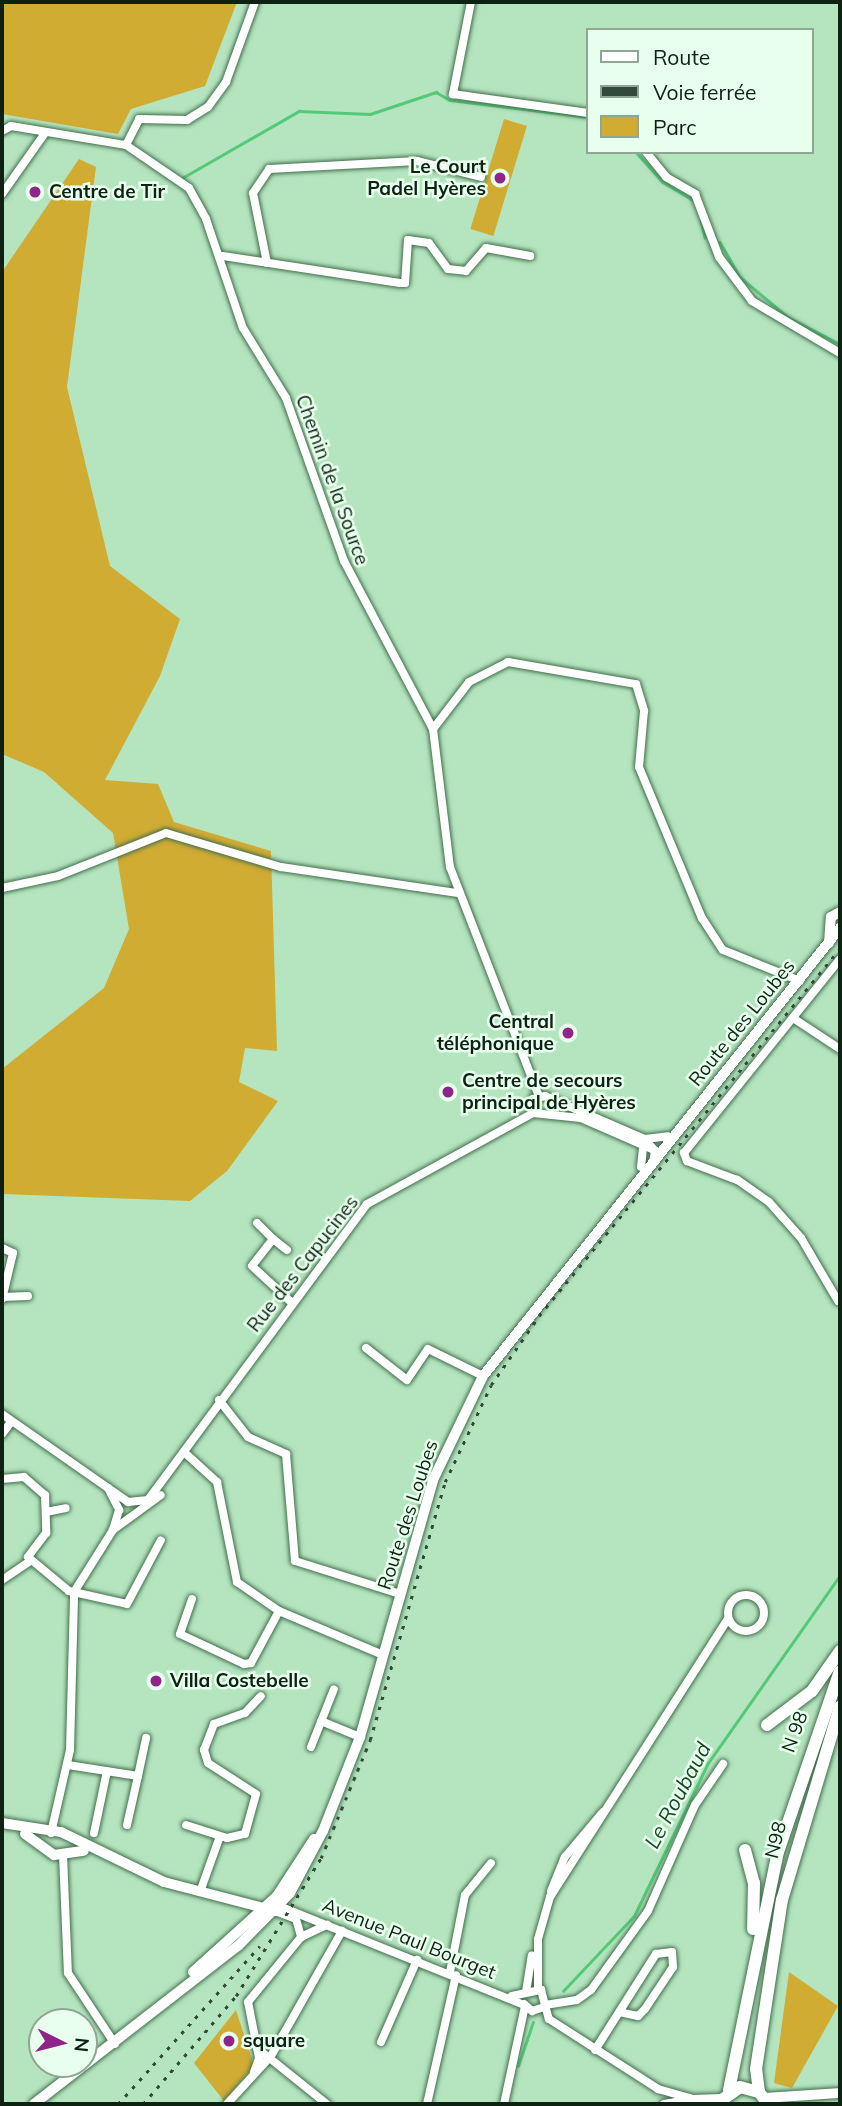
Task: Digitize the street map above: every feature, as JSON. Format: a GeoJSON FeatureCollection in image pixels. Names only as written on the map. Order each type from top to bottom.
{"type":"FeatureCollection","features":[{"type":"Feature","properties":{"kind":"highway"},"geometry":{"type":"LineString","coordinates":[[767,1725],[812,1691],[840,1651]]}},
{"type":"Feature","properties":{"kind":"highway","name":"N 98"},"geometry":{"type":"LineString","coordinates":[[748,1993],[790,1807],[840,1671]]}},
{"type":"Feature","properties":{"kind":"highway","name":"N98"},"geometry":{"type":"LineString","coordinates":[[764,2098],[766,1987],[792,1857],[840,1707]]}},
{"type":"Feature","properties":{"kind":"highway"},"geometry":{"type":"LineString","coordinates":[[745,1850],[755,1894],[748,1993],[722,2097],[764,2098]]}},
{"type":"Feature","properties":{"kind":"main road"},"geometry":{"type":"LineString","coordinates":[[837,926],[840,912]]}},
{"type":"Feature","properties":{"kind":"main road","name":"Route des Loubes"},"geometry":{"type":"LineString","coordinates":[[272,1907],[288,1895],[330,1812],[360,1737],[433,1480],[483,1376],[642,1167],[681,1126],[830,943],[837,926]]}},
{"type":"Feature","properties":{"kind":"main road","name":"Route des Loubes"},"geometry":{"type":"LineString","coordinates":[[600,1225],[653,1163],[668,1136],[681,1126]]}},
{"type":"Feature","properties":{"kind":"main road","name":"Route des Loubes"},"geometry":{"type":"LineString","coordinates":[[272,1907],[330,1812]]}},
{"type":"Feature","properties":{"kind":"main road"},"geometry":{"type":"LineString","coordinates":[[2,1826],[66,1836],[88,1851],[145,1873],[251,1904],[272,1907]]}},
{"type":"Feature","properties":{"kind":"main road"},"geometry":{"type":"LineString","coordinates":[[2,1826],[47,1849],[64,1854],[88,1851]]}},
{"type":"Feature","properties":{"kind":"main road"},"geometry":{"type":"LineString","coordinates":[[47,1849],[51,1833]]}},
{"type":"Feature","properties":{"kind":"main road"},"geometry":{"type":"LineString","coordinates":[[64,1854],[66,1836]]}},
{"type":"Feature","properties":{"kind":"main road"},"geometry":{"type":"LineString","coordinates":[[200,1889],[272,1907]]}},
{"type":"Feature","properties":{"kind":"main road"},"geometry":{"type":"LineString","coordinates":[[251,1904],[251,1921]]}},
{"type":"Feature","properties":{"kind":"main road"},"geometry":{"type":"LineString","coordinates":[[177,1989],[251,1921],[272,1907]]}},
{"type":"Feature","properties":{"kind":"main road"},"geometry":{"type":"LineString","coordinates":[[34,2104],[115,2043],[272,1907]]}},
{"type":"Feature","properties":{"kind":"main road"},"geometry":{"type":"LineString","coordinates":[[764,2098],[840,2093]]}},
{"type":"Feature","properties":{"kind":"main road"},"geometry":{"type":"LineString","coordinates":[[794,2104],[808,2096]]}},
{"type":"Feature","properties":{"kind":"street"},"geometry":{"type":"LineString","coordinates":[[126,145],[139,119],[187,120],[208,107],[226,82],[254,2]]}},
{"type":"Feature","properties":{"kind":"street"},"geometry":{"type":"LineString","coordinates":[[471,2],[453,94],[586,113]]}},
{"type":"Feature","properties":{"kind":"street","name":"Chemin de la Source"},"geometry":{"type":"LineString","coordinates":[[2,131],[10,126],[126,145],[189,188],[223,256],[243,328],[286,398],[344,561],[433,729],[458,894],[538,1096]]}},
{"type":"Feature","properties":{"kind":"street"},"geometry":{"type":"LineString","coordinates":[[2,194],[45,133]]}},
{"type":"Feature","properties":{"kind":"street"},"geometry":{"type":"LineString","coordinates":[[648,154],[666,177],[695,194],[719,257],[752,301],[775,320],[840,353]]}},
{"type":"Feature","properties":{"kind":"street"},"geometry":{"type":"LineString","coordinates":[[267,263],[253,192],[269,169],[417,161],[481,177]]}},
{"type":"Feature","properties":{"kind":"street"},"geometry":{"type":"LineString","coordinates":[[223,256],[400,284],[405,283],[408,240],[429,243],[448,269],[466,271],[486,248],[530,256]]}},
{"type":"Feature","properties":{"kind":"street"},"geometry":{"type":"LineString","coordinates":[[433,729],[469,682],[509,662],[636,684],[644,711],[639,767],[707,927],[729,953],[800,981]]}},
{"type":"Feature","properties":{"kind":"street"},"geometry":{"type":"LineString","coordinates":[[2,888],[58,876],[166,834],[281,867],[458,894]]}},
{"type":"Feature","properties":{"kind":"street"},"geometry":{"type":"LineString","coordinates":[[838,1301],[786,1221],[749,1186],[687,1161],[684,1153],[840,959]]}},
{"type":"Feature","properties":{"kind":"street"},"geometry":{"type":"LineString","coordinates":[[793,1018],[840,1049]]}},
{"type":"Feature","properties":{"kind":"street"},"geometry":{"type":"LineString","coordinates":[[660,1150],[644,1144],[581,1118],[533,1113],[538,1096],[644,1144],[668,1136]]}},
{"type":"Feature","properties":{"kind":"street"},"geometry":{"type":"LineString","coordinates":[[546,1116],[550,1100]]}},
{"type":"Feature","properties":{"kind":"street","name":"Rue des Capucines"},"geometry":{"type":"LineString","coordinates":[[126,1515],[131,1503],[156,1493],[219,1400],[367,1203],[533,1113]]}},
{"type":"Feature","properties":{"kind":"street"},"geometry":{"type":"LineString","coordinates":[[642,1167],[644,1144]]}},
{"type":"Feature","properties":{"kind":"street"},"geometry":{"type":"LineString","coordinates":[[257,1223],[286,1250]]}},
{"type":"Feature","properties":{"kind":"street"},"geometry":{"type":"LineString","coordinates":[[273,1239],[251,1266],[291,1302]]}},
{"type":"Feature","properties":{"kind":"street"},"geometry":{"type":"LineString","coordinates":[[2,1248],[13,1253],[2,1298],[28,1296]]}},
{"type":"Feature","properties":{"kind":"street"},"geometry":{"type":"LineString","coordinates":[[366,1348],[407,1380],[428,1349],[483,1376]]}},
{"type":"Feature","properties":{"kind":"street"},"geometry":{"type":"LineString","coordinates":[[219,1400],[248,1437],[286,1454],[295,1561],[400,1594]]}},
{"type":"Feature","properties":{"kind":"street"},"geometry":{"type":"LineString","coordinates":[[2,1414],[131,1503],[126,1515],[113,1530],[74,1592],[68,1765],[62,1807],[51,1833]]}},
{"type":"Feature","properties":{"kind":"street"},"geometry":{"type":"LineString","coordinates":[[2,1434],[11,1422]]}},
{"type":"Feature","properties":{"kind":"street"},"geometry":{"type":"LineString","coordinates":[[184,1452],[217,1482],[237,1582],[279,1611],[383,1655]]}},
{"type":"Feature","properties":{"kind":"street","name":"Rue des Capucines"},"geometry":{"type":"LineString","coordinates":[[126,1515],[163,1492],[178,1462]]}},
{"type":"Feature","properties":{"kind":"street"},"geometry":{"type":"LineString","coordinates":[[2,1479],[24,1477],[45,1495],[46,1512],[46,1533],[29,1562],[2,1580]]}},
{"type":"Feature","properties":{"kind":"street"},"geometry":{"type":"LineString","coordinates":[[108,1488],[126,1515]]}},
{"type":"Feature","properties":{"kind":"street"},"geometry":{"type":"LineString","coordinates":[[46,1512],[66,1508]]}},
{"type":"Feature","properties":{"kind":"street"},"geometry":{"type":"LineString","coordinates":[[29,1562],[74,1592],[127,1604],[161,1540]]}},
{"type":"Feature","properties":{"kind":"street"},"geometry":{"type":"LineString","coordinates":[[504,2104],[526,1992],[550,1897],[718,1640],[737,1597],[757,1598],[762,1623],[718,1640]]}},
{"type":"Feature","properties":{"kind":"street"},"geometry":{"type":"LineString","coordinates":[[192,1599],[180,1634],[244,1664],[251,1663],[279,1611]]}},
{"type":"Feature","properties":{"kind":"street"},"geometry":{"type":"LineString","coordinates":[[728,1619],[743,1631]]}},
{"type":"Feature","properties":{"kind":"street"},"geometry":{"type":"LineString","coordinates":[[311,1747],[334,1689]]}},
{"type":"Feature","properties":{"kind":"street"},"geometry":{"type":"LineString","coordinates":[[186,1825],[220,1836],[245,1834],[257,1799],[251,1787],[208,1763],[204,1751],[210,1728],[245,1713],[261,1696]]}},
{"type":"Feature","properties":{"kind":"street"},"geometry":{"type":"LineString","coordinates":[[321,1721],[360,1737]]}},
{"type":"Feature","properties":{"kind":"street"},"geometry":{"type":"LineString","coordinates":[[127,1825],[146,1738]]}},
{"type":"Feature","properties":{"kind":"street"},"geometry":{"type":"LineString","coordinates":[[525,2006],[535,2011],[561,2001],[586,1996],[639,1924],[695,1805],[723,1764]]}},
{"type":"Feature","properties":{"kind":"street"},"geometry":{"type":"LineString","coordinates":[[68,1765],[138,1776]]}},
{"type":"Feature","properties":{"kind":"street"},"geometry":{"type":"LineString","coordinates":[[94,1833],[107,1771]]}},
{"type":"Feature","properties":{"kind":"street"},"geometry":{"type":"LineString","coordinates":[[62,1807],[66,1836]]}},
{"type":"Feature","properties":{"kind":"street"},"geometry":{"type":"LineString","coordinates":[[200,1889],[220,1836]]}},
{"type":"Feature","properties":{"kind":"street"},"geometry":{"type":"LineString","coordinates":[[47,1849],[60,1874],[71,1938],[68,1973],[115,2043]]}},
{"type":"Feature","properties":{"kind":"street"},"geometry":{"type":"LineString","coordinates":[[60,1874],[64,1854]]}},
{"type":"Feature","properties":{"kind":"street"},"geometry":{"type":"LineString","coordinates":[[427,2104],[453,1974],[465,1895],[491,1863]]}},
{"type":"Feature","properties":{"kind":"street","name":"Avenue Paul Bourget"},"geometry":{"type":"LineString","coordinates":[[288,1895],[297,1911]]}},
{"type":"Feature","properties":{"kind":"street","name":"Avenue Paul Bourget"},"geometry":{"type":"LineString","coordinates":[[272,1907],[297,1911],[509,1996],[525,2006]]}},
{"type":"Feature","properties":{"kind":"street","name":"Avenue Paul Bourget"},"geometry":{"type":"LineString","coordinates":[[272,1907],[296,1919],[300,1937]]}},
{"type":"Feature","properties":{"kind":"street"},"geometry":{"type":"LineString","coordinates":[[253,2075],[257,2048],[248,2002],[300,1937],[327,1925]]}},
{"type":"Feature","properties":{"kind":"street"},"geometry":{"type":"LineString","coordinates":[[227,2104],[271,2056],[342,1931]]}},
{"type":"Feature","properties":{"kind":"street"},"geometry":{"type":"LineString","coordinates":[[538,1939],[541,1991],[550,2019],[637,2079],[693,2099]]}},
{"type":"Feature","properties":{"kind":"street"},"geometry":{"type":"LineString","coordinates":[[595,2050],[619,2012],[656,1954],[672,1952],[673,1967],[645,2009],[638,2016],[619,2012]]}},
{"type":"Feature","properties":{"kind":"street"},"geometry":{"type":"LineString","coordinates":[[382,2042],[417,1960]]}},
{"type":"Feature","properties":{"kind":"street"},"geometry":{"type":"LineString","coordinates":[[541,1991],[561,2001]]}},
{"type":"Feature","properties":{"kind":"street","name":"Avenue Paul Bourget"},"geometry":{"type":"LineString","coordinates":[[509,1996],[541,1991]]}},
{"type":"Feature","properties":{"kind":"street"},"geometry":{"type":"LineString","coordinates":[[257,2048],[271,2056],[327,2104]]}},
{"type":"Feature","properties":{"kind":"street"},"geometry":{"type":"LineString","coordinates":[[664,2104],[722,2097]]}},
{"type":"Feature","properties":{"kind":"green space"},"geometry":{"type":"Polygon","coordinates":[[[2,2],[237,2],[205,86],[131,109],[118,134],[2,114],[2,2]]]}},
{"type":"Feature","properties":{"kind":"green space","name":"Le Court Padel Hyères"},"geometry":{"type":"Polygon","coordinates":[[[504,119],[527,126],[493,236],[470,229],[504,119]]]}},
{"type":"Feature","properties":{"kind":"green space"},"geometry":{"type":"Polygon","coordinates":[[[79,159],[96,167],[67,387],[110,566],[180,619],[160,676],[105,780],[158,784],[174,822],[271,851],[277,1051],[245,1048],[239,1082],[278,1101],[227,1171],[190,1201],[2,1194],[2,1069],[104,988],[129,929],[113,833],[44,772],[2,754],[2,272],[79,159]]]}},
{"type":"Feature","properties":{"kind":"green space"},"geometry":{"type":"Polygon","coordinates":[[[789,1972],[838,2006],[792,2088],[774,2083],[789,1972]]]}},
{"type":"Feature","properties":{"kind":"green space","name":"square"},"geometry":{"type":"Polygon","coordinates":[[[236,2010],[254,2066],[224,2101],[194,2063],[236,2010]]]}},
{"type":"Feature","properties":{"kind":"waterway"},"geometry":{"type":"LineString","coordinates":[[182,178],[299,111],[370,114],[436,92],[450,100],[586,117]]}},
{"type":"Feature","properties":{"kind":"waterway"},"geometry":{"type":"LineString","coordinates":[[638,154],[663,182],[695,201]]}},
{"type":"Feature","properties":{"kind":"waterway"},"geometry":{"type":"LineString","coordinates":[[701,220],[705,238]]}},
{"type":"Feature","properties":{"kind":"waterway"},"geometry":{"type":"LineString","coordinates":[[720,242],[740,277],[788,317],[840,344]]}},
{"type":"Feature","properties":{"kind":"waterway","name":"Le Roubaud"},"geometry":{"type":"LineString","coordinates":[[563,1991],[634,1916],[708,1763],[840,1575]]}},
{"type":"Feature","properties":{"kind":"waterway","name":"Le Roubaud"},"geometry":{"type":"LineString","coordinates":[[518,2066],[533,2022]]}},
{"type":"Feature","properties":{"kind":"railway"},"geometry":{"type":"LineString","coordinates":[[143,2104],[236,1996],[321,1858],[370,1740],[445,1482],[491,1385],[539,1316],[840,948]]}},
{"type":"Feature","properties":{"kind":"railway"},"geometry":{"type":"LineString","coordinates":[[118,2104],[260,1946]]}},
{"type":"Feature","properties":{"kind":"place","name":"Le Court Padel Hyères"},"geometry":{"type":"Point","coordinates":[500,178]}},
{"type":"Feature","properties":{"kind":"place","name":"Centre de Tir"},"geometry":{"type":"Point","coordinates":[35,192]}},
{"type":"Feature","properties":{"kind":"place","name":"Central téléphonique"},"geometry":{"type":"Point","coordinates":[568,1033]}},
{"type":"Feature","properties":{"kind":"place","name":"Centre de secours principal de Hyères"},"geometry":{"type":"Point","coordinates":[448,1092]}},
{"type":"Feature","properties":{"kind":"place","name":"Villa Costebelle"},"geometry":{"type":"Point","coordinates":[156,1681]}},
{"type":"Feature","properties":{"kind":"place","name":"square"},"geometry":{"type":"Point","coordinates":[229,2041]}}]}
